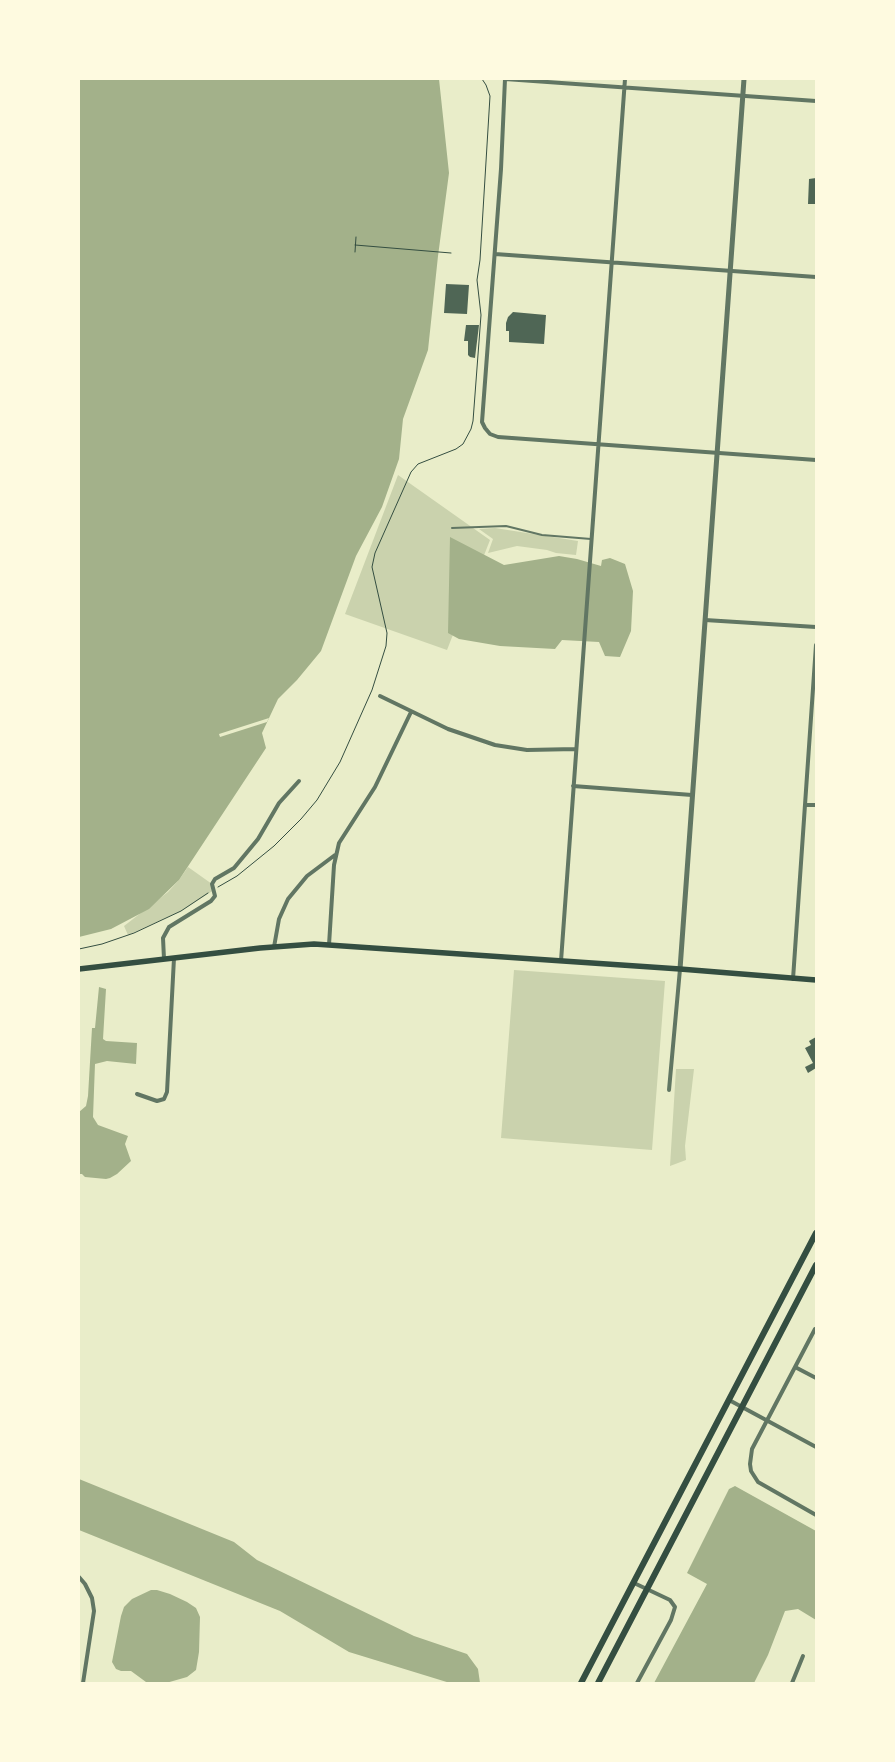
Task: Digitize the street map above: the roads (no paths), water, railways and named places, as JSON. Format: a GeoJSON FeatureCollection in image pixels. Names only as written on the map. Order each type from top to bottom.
{"type":"FeatureCollection","features":[{"type":"Feature","properties":{"kind":"highway"},"geometry":{"type":"LineString","coordinates":[[581,1683],[816,1233]]}},
{"type":"Feature","properties":{"kind":"highway"},"geometry":{"type":"LineString","coordinates":[[598,1683],[816,1265]]}},
{"type":"Feature","properties":{"kind":"main road"},"geometry":{"type":"LineString","coordinates":[[79,969],[274,946],[330,945],[816,980]]}},
{"type":"Feature","properties":{"kind":"street"},"geometry":{"type":"LineString","coordinates":[[816,101],[505,79],[502,169],[482,422],[488,432],[498,437],[816,460]]}},
{"type":"Feature","properties":{"kind":"street"},"geometry":{"type":"LineString","coordinates":[[561,961],[625,79]]}},
{"type":"Feature","properties":{"kind":"street"},"geometry":{"type":"LineString","coordinates":[[670,1090],[744,79]]}},
{"type":"Feature","properties":{"kind":"street"},"geometry":{"type":"LineString","coordinates":[[494,254],[816,277]]}},
{"type":"Feature","properties":{"kind":"street"},"geometry":{"type":"LineString","coordinates":[[705,620],[816,627]]}},
{"type":"Feature","properties":{"kind":"street"},"geometry":{"type":"LineString","coordinates":[[793,979],[816,645]]}},
{"type":"Feature","properties":{"kind":"street"},"geometry":{"type":"LineString","coordinates":[[380,696],[448,729],[495,745],[527,750],[576,749]]}},
{"type":"Feature","properties":{"kind":"street"},"geometry":{"type":"LineString","coordinates":[[330,945],[336,854],[344,834],[375,787],[410,712]]}},
{"type":"Feature","properties":{"kind":"street"},"geometry":{"type":"LineString","coordinates":[[164,959],[163,938],[169,927],[211,901],[214,896],[212,884],[215,879],[234,868],[258,840],[279,803],[299,781]]}},
{"type":"Feature","properties":{"kind":"street"},"geometry":{"type":"LineString","coordinates":[[573,786],[692,795]]}},
{"type":"Feature","properties":{"kind":"street"},"geometry":{"type":"LineString","coordinates":[[805,805],[816,806]]}},
{"type":"Feature","properties":{"kind":"street"},"geometry":{"type":"LineString","coordinates":[[274,946],[279,919],[288,900],[307,876],[336,854]]}},
{"type":"Feature","properties":{"kind":"street"},"geometry":{"type":"LineString","coordinates":[[137,1094],[157,1101],[164,1099],[167,1092],[174,958]]}},
{"type":"Feature","properties":{"kind":"street"},"geometry":{"type":"LineString","coordinates":[[815,1329],[752,1449],[750,1457],[751,1471],[764,1486],[816,1515]]}},
{"type":"Feature","properties":{"kind":"street"},"geometry":{"type":"LineString","coordinates":[[795,1367],[816,1378]]}},
{"type":"Feature","properties":{"kind":"street"},"geometry":{"type":"LineString","coordinates":[[729,1400],[816,1447]]}},
{"type":"Feature","properties":{"kind":"street"},"geometry":{"type":"LineString","coordinates":[[79,1577],[92,1598],[94,1611],[83,1683]]}},
{"type":"Feature","properties":{"kind":"street"},"geometry":{"type":"LineString","coordinates":[[634,1583],[670,1600],[675,1607],[637,1683]]}},
{"type":"Feature","properties":{"kind":"street"},"geometry":{"type":"LineString","coordinates":[[792,1683],[803,1656]]}},
{"type":"Feature","properties":{"kind":"lane"},"geometry":{"type":"LineString","coordinates":[[452,528],[506,526],[542,535],[591,539]]}}]}
